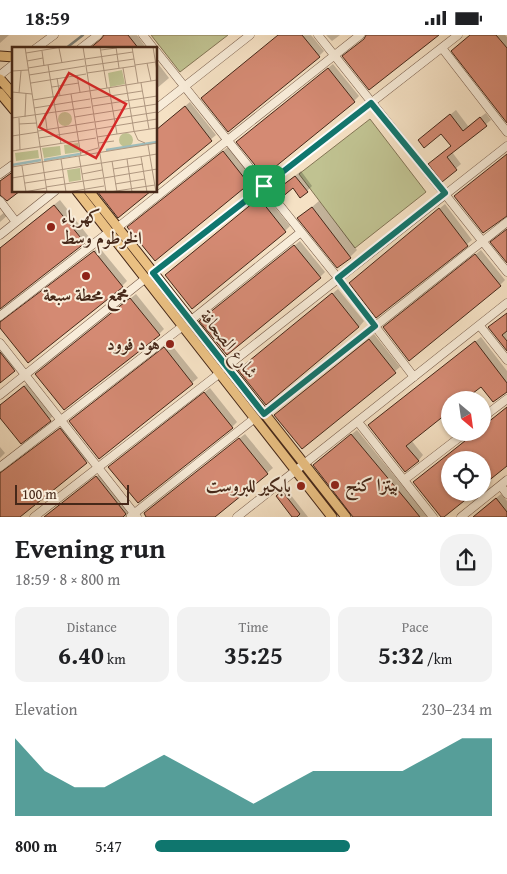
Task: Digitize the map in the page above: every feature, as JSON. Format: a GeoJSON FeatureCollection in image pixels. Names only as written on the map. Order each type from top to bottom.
{"type":"FeatureCollection","features":[{"type":"Feature","properties":{"kind":"main road"},"geometry":{"type":"LineString","coordinates":[[0,79],[5,96],[12,107]]}},
{"type":"Feature","properties":{"kind":"main road","name":"شارع الصحافة"},"geometry":{"type":"LineString","coordinates":[[79,193],[113,230],[223,370],[264,414],[346,517]]}},
{"type":"Feature","properties":{"kind":"main road","name":"شارع الصحافة"},"geometry":{"type":"LineString","coordinates":[[90,193],[113,230]]}},
{"type":"Feature","properties":{"kind":"main road","name":"شارع الصحافة"},"geometry":{"type":"LineString","coordinates":[[223,370],[255,418],[332,517]]}},
{"type":"Feature","properties":{"kind":"street"},"geometry":{"type":"LineString","coordinates":[[38,47],[54,35]]}},
{"type":"Feature","properties":{"kind":"street"},"geometry":{"type":"LineString","coordinates":[[83,47],[98,35]]}},
{"type":"Feature","properties":{"kind":"street"},"geometry":{"type":"LineString","coordinates":[[143,35],[153,47]]}},
{"type":"Feature","properties":{"kind":"street"},"geometry":{"type":"LineString","coordinates":[[158,107],[250,35]]}},
{"type":"Feature","properties":{"kind":"street"},"geometry":{"type":"LineString","coordinates":[[318,35],[507,272]]}},
{"type":"Feature","properties":{"kind":"street"},"geometry":{"type":"LineString","coordinates":[[0,316],[113,230],[360,35]]}},
{"type":"Feature","properties":{"kind":"street"},"geometry":{"type":"LineString","coordinates":[[0,395],[458,35]]}},
{"type":"Feature","properties":{"kind":"street"},"geometry":{"type":"LineString","coordinates":[[442,48],[507,132]]}},
{"type":"Feature","properties":{"kind":"street"},"geometry":{"type":"LineString","coordinates":[[158,54],[338,278],[414,377]]}},
{"type":"Feature","properties":{"kind":"street"},"geometry":{"type":"LineString","coordinates":[[0,75],[12,66]]}},
{"type":"Feature","properties":{"kind":"street"},"geometry":{"type":"LineString","coordinates":[[34,517],[507,146]]}},
{"type":"Feature","properties":{"kind":"street"},"geometry":{"type":"LineString","coordinates":[[0,174],[12,165]]}},
{"type":"Feature","properties":{"kind":"street"},"geometry":{"type":"LineString","coordinates":[[0,235],[52,193]]}},
{"type":"Feature","properties":{"kind":"street"},"geometry":{"type":"LineString","coordinates":[[0,201],[16,222]]}},
{"type":"Feature","properties":{"kind":"street"},"geometry":{"type":"LineString","coordinates":[[264,414],[507,222]]}},
{"type":"Feature","properties":{"kind":"street"},"geometry":{"type":"LineString","coordinates":[[0,467],[186,324],[301,232]]}},
{"type":"Feature","properties":{"kind":"street"},"geometry":{"type":"LineString","coordinates":[[237,517],[507,303]]}},
{"type":"Feature","properties":{"kind":"street"},"geometry":{"type":"LineString","coordinates":[[480,326],[507,360]]}},
{"type":"Feature","properties":{"kind":"street"},"geometry":{"type":"LineString","coordinates":[[0,343],[134,515],[255,418]]}},
{"type":"Feature","properties":{"kind":"street"},"geometry":{"type":"LineString","coordinates":[[491,412],[507,399]]}},
{"type":"Feature","properties":{"kind":"street"},"geometry":{"type":"LineString","coordinates":[[358,421],[433,517]]}},
{"type":"Feature","properties":{"kind":"street"},"geometry":{"type":"LineString","coordinates":[[404,480],[455,441]]}},
{"type":"Feature","properties":{"kind":"street"},"geometry":{"type":"LineString","coordinates":[[461,517],[504,483],[507,494]]}},
{"type":"Feature","properties":{"kind":"green space"},"geometry":{"type":"Polygon","coordinates":[[[151,35],[228,35],[180,72],[151,35]]]}},
{"type":"Feature","properties":{"kind":"green space"},"geometry":{"type":"Polygon","coordinates":[[[370,119],[426,192],[355,248],[299,174],[370,119]]]}},
{"type":"Feature","properties":{"kind":"building"},"geometry":{"type":"Polygon","coordinates":[[[104,35],[128,35],[137,47],[91,47],[104,35]]]}},
{"type":"Feature","properties":{"kind":"building"},"geometry":{"type":"Polygon","coordinates":[[[278,35],[302,35],[320,57],[228,132],[201,98],[278,35]]]}},
{"type":"Feature","properties":{"kind":"building"},"geometry":{"type":"Polygon","coordinates":[[[366,35],[439,35],[369,90],[342,56],[364,39],[366,35]]]}},
{"type":"Feature","properties":{"kind":"building"},"geometry":{"type":"Polygon","coordinates":[[[470,35],[496,35],[507,48],[507,123],[451,51],[470,35]]]}},
{"type":"Feature","properties":{"kind":"building"},"geometry":{"type":"Polygon","coordinates":[[[328,68],[355,102],[264,176],[236,142],[328,68]]]}},
{"type":"Feature","properties":{"kind":"building"},"geometry":{"type":"Polygon","coordinates":[[[185,106],[212,141],[158,185],[158,128],[185,106]]]}},
{"type":"Feature","properties":{"kind":"building"},"geometry":{"type":"Polygon","coordinates":[[[450,114],[463,131],[480,117],[487,126],[447,157],[457,170],[442,182],[428,164],[451,146],[441,134],[424,148],[418,140],[450,114]]]}},
{"type":"Feature","properties":{"kind":"building"},"geometry":{"type":"Polygon","coordinates":[[[223,151],[249,184],[155,261],[127,227],[223,151]]]}},
{"type":"Feature","properties":{"kind":"building"},"geometry":{"type":"Polygon","coordinates":[[[507,154],[507,216],[483,233],[454,196],[507,154]]]}},
{"type":"Feature","properties":{"kind":"building"},"geometry":{"type":"Polygon","coordinates":[[[12,172],[12,193],[17,193],[7,201],[0,195],[0,181],[12,172]]]}},
{"type":"Feature","properties":{"kind":"building"},"geometry":{"type":"Polygon","coordinates":[[[295,176],[308,192],[300,198],[293,188],[281,198],[275,191],[295,176]]]}},
{"type":"Feature","properties":{"kind":"building"},"geometry":{"type":"Polygon","coordinates":[[[99,193],[149,193],[118,218],[99,193]]]}},
{"type":"Feature","properties":{"kind":"building"},"geometry":{"type":"Polygon","coordinates":[[[259,198],[286,232],[192,309],[165,275],[259,198]]]}},
{"type":"Feature","properties":{"kind":"building"},"geometry":{"type":"Polygon","coordinates":[[[54,205],[85,243],[0,309],[0,248],[54,205]]]}},
{"type":"Feature","properties":{"kind":"building"},"geometry":{"type":"Polygon","coordinates":[[[312,207],[351,258],[337,268],[297,218],[312,207]]]}},
{"type":"Feature","properties":{"kind":"building"},"geometry":{"type":"Polygon","coordinates":[[[439,208],[468,246],[376,318],[349,283],[439,208]]]}},
{"type":"Feature","properties":{"kind":"building"},"geometry":{"type":"Polygon","coordinates":[[[507,229],[507,263],[490,242],[507,229]]]}},
{"type":"Feature","properties":{"kind":"building"},"geometry":{"type":"Polygon","coordinates":[[[294,245],[321,278],[227,355],[199,321],[294,245]]]}},
{"type":"Feature","properties":{"kind":"building"},"geometry":{"type":"Polygon","coordinates":[[[94,251],[123,287],[28,363],[0,328],[0,322],[94,251]]]}},
{"type":"Feature","properties":{"kind":"building"},"geometry":{"type":"Polygon","coordinates":[[[475,254],[501,286],[409,361],[383,327],[475,254]]]}},
{"type":"Feature","properties":{"kind":"building"},"geometry":{"type":"Polygon","coordinates":[[[332,293],[359,327],[266,405],[238,370],[332,293]]]}},
{"type":"Feature","properties":{"kind":"building"},"geometry":{"type":"Polygon","coordinates":[[[130,298],[160,335],[64,410],[35,374],[130,298]]]}},
{"type":"Feature","properties":{"kind":"building"},"geometry":{"type":"Polygon","coordinates":[[[507,313],[507,331],[502,335],[507,341],[507,351],[488,327],[507,313]]]}},
{"type":"Feature","properties":{"kind":"building"},"geometry":{"type":"Polygon","coordinates":[[[369,339],[396,373],[302,449],[274,415],[369,339]]]}},
{"type":"Feature","properties":{"kind":"building"},"geometry":{"type":"Polygon","coordinates":[[[475,341],[507,383],[507,392],[493,402],[491,400],[491,391],[484,391],[481,387],[476,391],[441,391],[441,418],[406,446],[419,461],[405,472],[368,425],[475,341]]]}},
{"type":"Feature","properties":{"kind":"building"},"geometry":{"type":"Polygon","coordinates":[[[164,347],[193,384],[99,459],[69,421],[164,347]]]}},
{"type":"Feature","properties":{"kind":"building"},"geometry":{"type":"Polygon","coordinates":[[[0,352],[15,371],[0,383],[0,352]]]}},
{"type":"Feature","properties":{"kind":"building"},"geometry":{"type":"Polygon","coordinates":[[[24,386],[51,421],[21,444],[0,418],[0,405],[24,386]]]}},
{"type":"Feature","properties":{"kind":"building"},"geometry":{"type":"Polygon","coordinates":[[[204,392],[233,428],[138,503],[108,467],[204,392]]]}},
{"type":"Feature","properties":{"kind":"building"},"geometry":{"type":"Polygon","coordinates":[[[507,407],[507,466],[491,479],[491,451],[452,451],[465,441],[491,441],[491,420],[507,407]]]}},
{"type":"Feature","properties":{"kind":"building"},"geometry":{"type":"Polygon","coordinates":[[[60,428],[87,463],[20,517],[0,517],[0,473],[60,428]]]}},
{"type":"Feature","properties":{"kind":"building"},"geometry":{"type":"Polygon","coordinates":[[[351,434],[420,517],[353,517],[313,465],[351,434]]]}},
{"type":"Feature","properties":{"kind":"building"},"geometry":{"type":"Polygon","coordinates":[[[239,438],[268,474],[215,517],[146,517],[144,513],[239,438]]]}},
{"type":"Feature","properties":{"kind":"building"},"geometry":{"type":"Polygon","coordinates":[[[441,460],[441,501],[464,501],[444,517],[441,517],[413,482],[441,460]]]}},
{"type":"Feature","properties":{"kind":"building"},"geometry":{"type":"Polygon","coordinates":[[[96,476],[126,514],[123,517],[44,517],[96,476]]]}},
{"type":"Feature","properties":{"kind":"building"},"geometry":{"type":"Polygon","coordinates":[[[282,491],[300,514],[297,517],[292,517],[276,496],[282,491]]]}},
{"type":"Feature","properties":{"kind":"building"},"geometry":{"type":"Polygon","coordinates":[[[496,498],[507,512],[507,517],[473,517],[496,498]]]}},
{"type":"Feature","properties":{"kind":"waterway"},"geometry":{"type":"LineString","coordinates":[[68,47],[83,35]]}},
{"type":"Feature","properties":{"kind":"place","name":"كهرباء الخرطوم وسط"},"geometry":{"type":"Point","coordinates":[51,227]}},
{"type":"Feature","properties":{"kind":"place","name":"مجمع محطة سبعة"},"geometry":{"type":"Point","coordinates":[86,276]}},
{"type":"Feature","properties":{"kind":"place","name":"هود فوود"},"geometry":{"type":"Point","coordinates":[170,344]}},
{"type":"Feature","properties":{"kind":"place","name":"بيتزا كنج"},"geometry":{"type":"Point","coordinates":[335,485]}},
{"type":"Feature","properties":{"kind":"place","name":"بابكير للبروست"},"geometry":{"type":"Point","coordinates":[301,486]}},
{"type":"Feature","properties":{"kind":"route"},"geometry":{"type":"LineString","coordinates":[[371,103],[445,193],[338,278],[375,326],[264,414],[153,273],[264,186],[371,103]]}}]}
